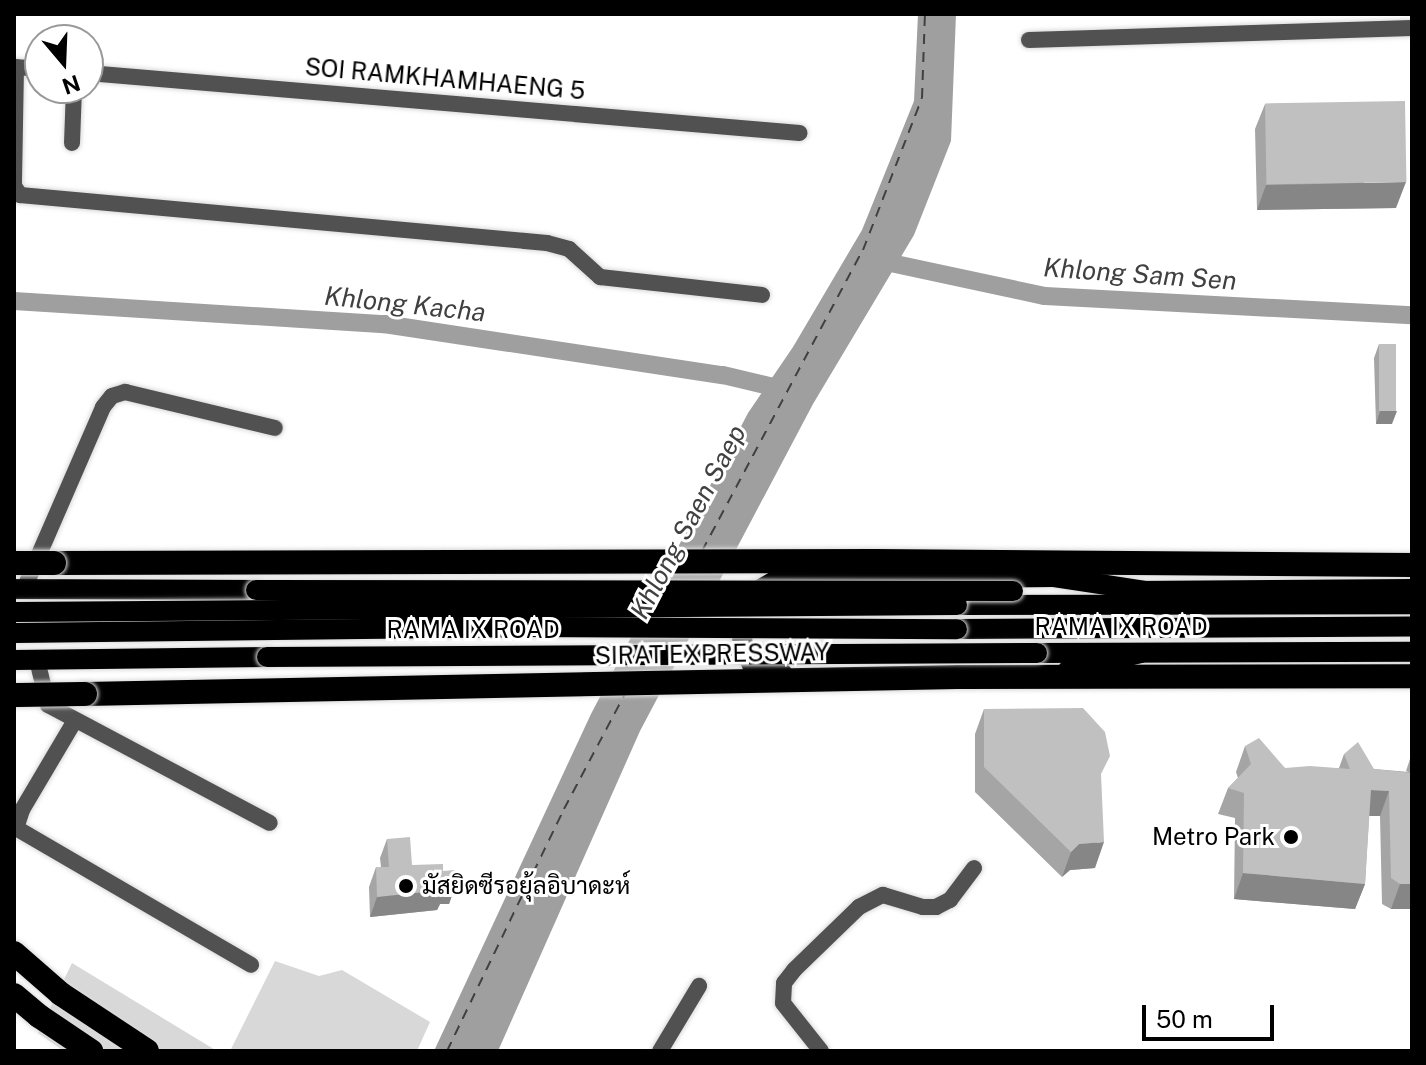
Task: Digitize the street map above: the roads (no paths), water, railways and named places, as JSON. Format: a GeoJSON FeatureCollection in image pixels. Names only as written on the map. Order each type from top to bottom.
{"type":"FeatureCollection","features":[{"type":"Feature","properties":{"kind":"highway"},"geometry":{"type":"LineString","coordinates":[[1351,565],[1412,558]]}},
{"type":"Feature","properties":{"kind":"highway"},"geometry":{"type":"LineString","coordinates":[[14,563],[875,561],[1412,565]]}},
{"type":"Feature","properties":{"kind":"highway","name":"SIRAT EXPRESSWAY"},"geometry":{"type":"LineString","coordinates":[[14,695],[943,677],[1412,676]]}},
{"type":"Feature","properties":{"kind":"highway"},"geometry":{"type":"LineString","coordinates":[[14,953],[61,994],[147,1051]]}},
{"type":"Feature","properties":{"kind":"highway"},"geometry":{"type":"LineString","coordinates":[[14,995],[91,1051]]}},
{"type":"Feature","properties":{"kind":"main road"},"geometry":{"type":"LineString","coordinates":[[1141,653],[1061,672],[772,674],[753,667],[743,646],[740,618],[747,597],[776,580],[1054,577],[1145,591]]}},
{"type":"Feature","properties":{"kind":"main road","name":"RAMA IX ROAD"},"geometry":{"type":"LineString","coordinates":[[19,589],[1412,589]]}},
{"type":"Feature","properties":{"kind":"main road","name":"RAMA IX ROAD"},"geometry":{"type":"LineString","coordinates":[[14,612],[1412,604]]}},
{"type":"Feature","properties":{"kind":"main road","name":"RAMA IX ROAD"},"geometry":{"type":"LineString","coordinates":[[14,633],[527,627],[1412,627]]}},
{"type":"Feature","properties":{"kind":"main road","name":"RAMA IX ROAD"},"geometry":{"type":"LineString","coordinates":[[14,660],[1412,652]]}},
{"type":"Feature","properties":{"kind":"street"},"geometry":{"type":"LineString","coordinates":[[1029,40],[1412,28]]}},
{"type":"Feature","properties":{"kind":"street"},"geometry":{"type":"LineString","coordinates":[[15,67],[14,186],[20,195],[547,243],[569,249],[600,277],[762,295]]}},
{"type":"Feature","properties":{"kind":"street","name":"SOI RAMKHAMHAENG 5"},"geometry":{"type":"LineString","coordinates":[[104,74],[799,133]]}},
{"type":"Feature","properties":{"kind":"street"},"geometry":{"type":"LineString","coordinates":[[72,143],[73,104]]}},
{"type":"Feature","properties":{"kind":"street"},"geometry":{"type":"LineString","coordinates":[[19,589],[103,407],[112,396],[125,392],[275,428]]}},
{"type":"Feature","properties":{"kind":"street"},"geometry":{"type":"LineString","coordinates":[[37,660],[48,705],[74,722],[270,823]]}},
{"type":"Feature","properties":{"kind":"street"},"geometry":{"type":"LineString","coordinates":[[74,722],[22,810],[16,828],[251,965]]}},
{"type":"Feature","properties":{"kind":"street"},"geometry":{"type":"LineString","coordinates":[[821,1051],[783,1003],[784,983],[794,970],[859,907],[883,895],[898,896],[908,904],[936,907],[950,900],[974,868]]}},
{"type":"Feature","properties":{"kind":"street"},"geometry":{"type":"LineString","coordinates":[[660,1051],[699,986]]}},
{"type":"Feature","properties":{"kind":"waterway","name":"Khlong Sam Sen"},"geometry":{"type":"LineString","coordinates":[[872,259],[1045,296],[1412,315]]}},
{"type":"Feature","properties":{"kind":"waterway","name":"Khlong Kacha"},"geometry":{"type":"LineString","coordinates":[[14,301],[384,324],[723,375],[786,390]]}},
{"type":"Feature","properties":{"kind":"place","name":"Metro Park"},"geometry":{"type":"Point","coordinates":[1291,837]}},
{"type":"Feature","properties":{"kind":"place","name":"มัสยิดซีรอยุ้ลอิบาดะห์"},"geometry":{"type":"Point","coordinates":[406,886]}},
{"type":"Feature","properties":{"kind":"water label","name":"Khlong Saen Saep"},"geometry":{"type":"Point","coordinates":[688,522]}}]}
